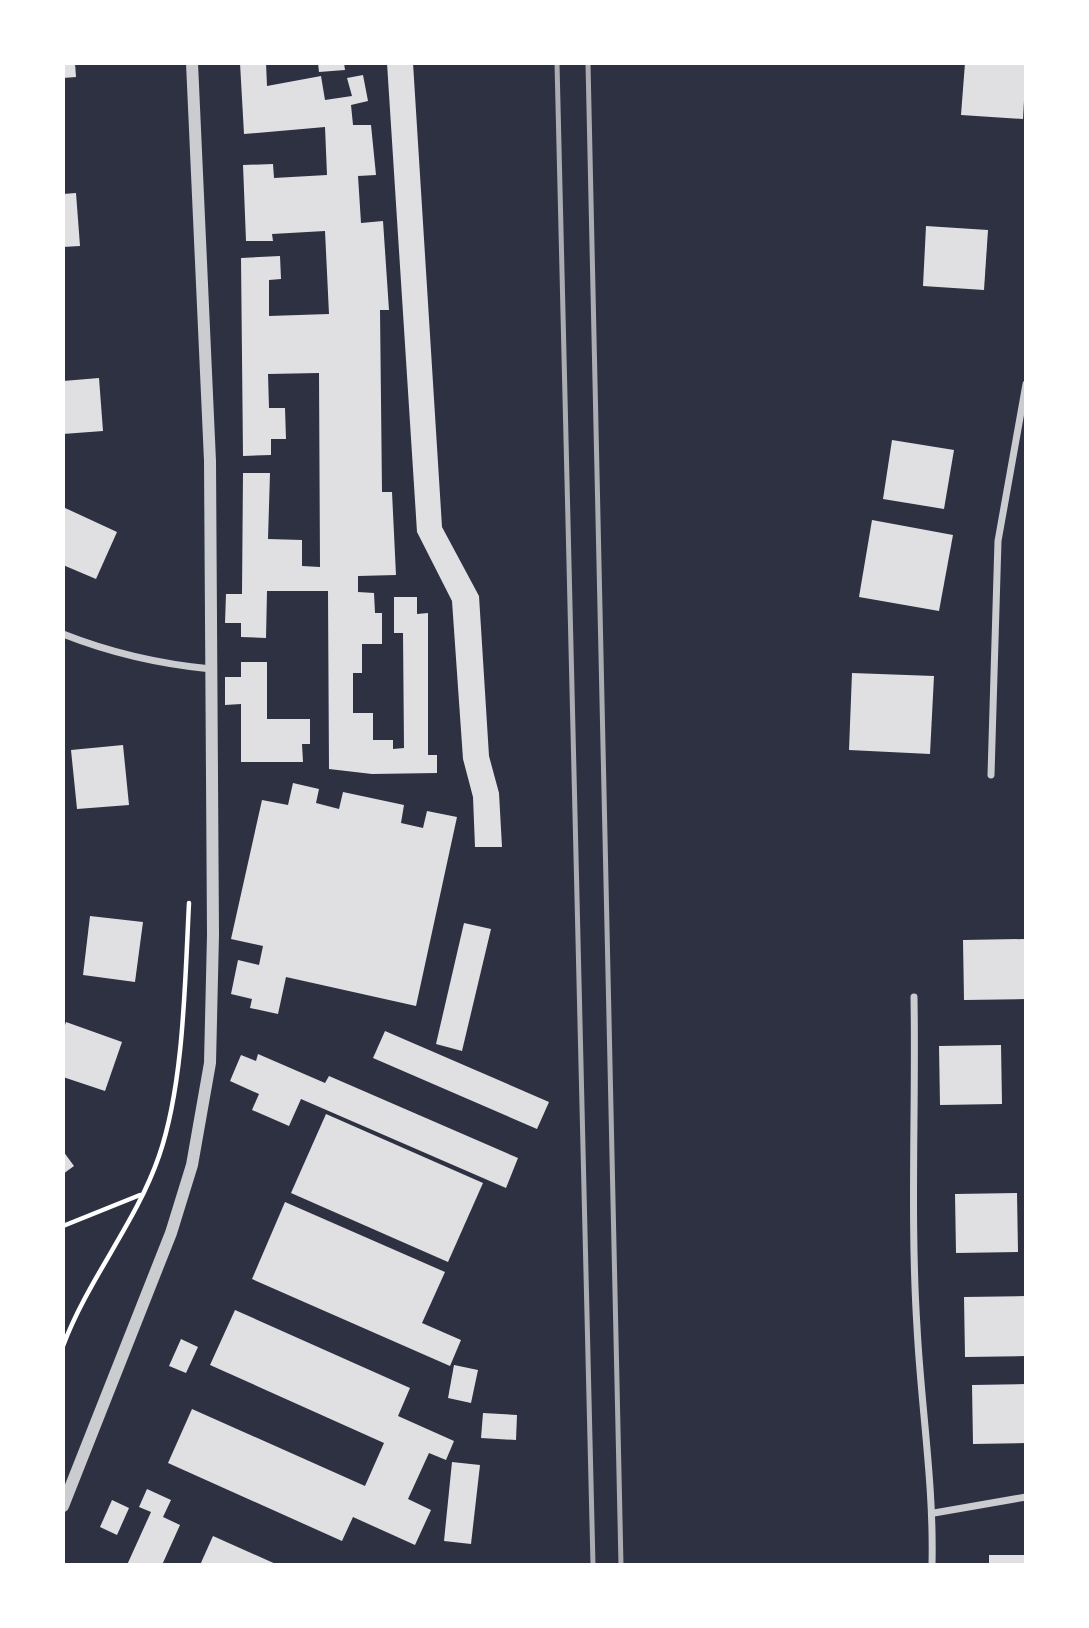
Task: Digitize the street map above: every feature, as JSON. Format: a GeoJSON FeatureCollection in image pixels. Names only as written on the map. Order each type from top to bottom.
{"type":"FeatureCollection","features":[{"type":"Feature","properties":{"kind":"street"},"geometry":{"type":"LineString","coordinates":[[63,1506],[170,1233],[192,1165],[205,1105],[213,1027],[210,461],[192,63]]}},
{"type":"Feature","properties":{"kind":"street"},"geometry":{"type":"LineString","coordinates":[[991,775],[998,541],[1026,384]]}},
{"type":"Feature","properties":{"kind":"street"},"geometry":{"type":"LineString","coordinates":[[63,634],[99,648],[153,662],[211,669]]}},
{"type":"Feature","properties":{"kind":"street"},"geometry":{"type":"LineString","coordinates":[[914,997],[914,1261],[922,1395],[934,1513],[932,1565]]}},
{"type":"Feature","properties":{"kind":"street"},"geometry":{"type":"LineString","coordinates":[[934,1513],[1026,1497]]}},
{"type":"Feature","properties":{"kind":"path"},"geometry":{"type":"LineString","coordinates":[[63,1346],[73,1319],[141,1194],[159,1155],[174,1079],[190,890]]}},
{"type":"Feature","properties":{"kind":"path"},"geometry":{"type":"LineString","coordinates":[[63,1226],[141,1194]]}},
{"type":"Feature","properties":{"kind":"building"},"geometry":{"type":"Polygon","coordinates":[[[63,63],[75,63],[76,77],[63,78],[63,63]]]}},
{"type":"Feature","properties":{"kind":"building"},"geometry":{"type":"Polygon","coordinates":[[[240,63],[266,63],[267,86],[321,76],[325,100],[352,96],[347,78],[363,75],[368,101],[351,105],[353,125],[371,125],[376,175],[358,176],[361,223],[383,221],[389,310],[380,310],[382,492],[392,492],[396,575],[358,576],[358,592],[374,593],[375,613],[382,613],[382,644],[362,644],[362,673],[353,673],[353,713],[373,713],[373,740],[393,740],[393,749],[404,748],[403,633],[394,633],[394,597],[417,597],[417,614],[428,613],[428,755],[437,755],[437,773],[372,774],[329,769],[328,591],[267,591],[266,638],[241,637],[241,623],[225,623],[226,594],[242,594],[243,473],[270,473],[268,539],[302,540],[302,566],[320,567],[319,373],[268,374],[269,408],[285,408],[286,439],[271,439],[271,455],[243,456],[241,258],[280,256],[281,279],[269,280],[269,316],[329,314],[325,231],[272,234],[273,241],[246,241],[243,165],[273,164],[274,178],[327,175],[325,127],[244,134],[240,63]]]}},
{"type":"Feature","properties":{"kind":"building"},"geometry":{"type":"Polygon","coordinates":[[[318,63],[344,63],[345,70],[319,72],[318,63]]]}},
{"type":"Feature","properties":{"kind":"building"},"geometry":{"type":"Polygon","coordinates":[[[387,63],[413,63],[442,527],[479,596],[489,756],[499,793],[502,847],[475,847],[473,797],[463,759],[452,601],[417,532],[387,63]]]}},
{"type":"Feature","properties":{"kind":"building"},"geometry":{"type":"Polygon","coordinates":[[[965,63],[1026,63],[1023,119],[961,115],[965,63]]]}},
{"type":"Feature","properties":{"kind":"building"},"geometry":{"type":"Polygon","coordinates":[[[76,193],[80,246],[63,247],[63,194],[76,193]]]}},
{"type":"Feature","properties":{"kind":"building"},"geometry":{"type":"Polygon","coordinates":[[[926,226],[988,230],[984,290],[923,286],[926,226]]]}},
{"type":"Feature","properties":{"kind":"building"},"geometry":{"type":"Polygon","coordinates":[[[99,378],[103,431],[63,434],[63,381],[99,378]]]}},
{"type":"Feature","properties":{"kind":"building"},"geometry":{"type":"Polygon","coordinates":[[[892,440],[954,450],[944,509],[883,499],[892,440]]]}},
{"type":"Feature","properties":{"kind":"building"},"geometry":{"type":"Polygon","coordinates":[[[63,507],[117,532],[96,579],[63,565],[63,507]]]}},
{"type":"Feature","properties":{"kind":"building"},"geometry":{"type":"Polygon","coordinates":[[[872,520],[953,535],[939,611],[859,597],[872,520]]]}},
{"type":"Feature","properties":{"kind":"building"},"geometry":{"type":"Polygon","coordinates":[[[241,662],[267,662],[267,719],[310,719],[310,744],[302,744],[303,762],[241,762],[241,704],[225,705],[225,677],[241,677],[241,662]]]}},
{"type":"Feature","properties":{"kind":"building"},"geometry":{"type":"Polygon","coordinates":[[[852,673],[934,676],[930,754],[849,750],[852,673]]]}},
{"type":"Feature","properties":{"kind":"building"},"geometry":{"type":"Polygon","coordinates":[[[123,745],[129,805],[77,809],[71,750],[123,745]]]}},
{"type":"Feature","properties":{"kind":"building"},"geometry":{"type":"Polygon","coordinates":[[[293,783],[319,789],[316,803],[339,809],[343,792],[404,805],[401,823],[423,828],[427,811],[457,817],[416,1006],[286,977],[278,1014],[250,1008],[252,999],[231,994],[238,960],[259,965],[263,946],[231,939],[262,800],[288,805],[293,783]]]}},
{"type":"Feature","properties":{"kind":"building"},"geometry":{"type":"Polygon","coordinates":[[[90,916],[143,922],[135,982],[83,975],[90,916]]]}},
{"type":"Feature","properties":{"kind":"building"},"geometry":{"type":"Polygon","coordinates":[[[464,923],[491,929],[462,1051],[436,1044],[464,923]]]}},
{"type":"Feature","properties":{"kind":"building"},"geometry":{"type":"Polygon","coordinates":[[[1025,939],[1026,999],[964,1000],[963,940],[1025,939]]]}},
{"type":"Feature","properties":{"kind":"building"},"geometry":{"type":"Polygon","coordinates":[[[66,1022],[122,1042],[105,1091],[63,1077],[63,1031],[66,1022]]]}},
{"type":"Feature","properties":{"kind":"building"},"geometry":{"type":"Polygon","coordinates":[[[385,1031],[549,1102],[537,1129],[373,1058],[385,1031]]]}},
{"type":"Feature","properties":{"kind":"building"},"geometry":{"type":"Polygon","coordinates":[[[1001,1045],[1002,1104],[940,1105],[939,1046],[1001,1045]]]}},
{"type":"Feature","properties":{"kind":"building"},"geometry":{"type":"Polygon","coordinates":[[[258,1054],[325,1083],[329,1076],[518,1158],[506,1188],[301,1099],[289,1126],[252,1110],[259,1094],[230,1081],[241,1055],[256,1061],[258,1054]]]}},
{"type":"Feature","properties":{"kind":"building"},"geometry":{"type":"Polygon","coordinates":[[[326,1114],[483,1183],[448,1262],[291,1193],[326,1114]]]}},
{"type":"Feature","properties":{"kind":"building"},"geometry":{"type":"Polygon","coordinates":[[[63,1151],[74,1166],[63,1174],[63,1151]]]}},
{"type":"Feature","properties":{"kind":"building"},"geometry":{"type":"Polygon","coordinates":[[[1017,1193],[1018,1252],[956,1253],[955,1194],[1017,1193]]]}},
{"type":"Feature","properties":{"kind":"building"},"geometry":{"type":"Polygon","coordinates":[[[285,1202],[445,1272],[422,1323],[461,1340],[450,1366],[252,1279],[285,1202]]]}},
{"type":"Feature","properties":{"kind":"building"},"geometry":{"type":"Polygon","coordinates":[[[1026,1296],[1026,1356],[965,1357],[964,1297],[1026,1296]]]}},
{"type":"Feature","properties":{"kind":"building"},"geometry":{"type":"Polygon","coordinates":[[[235,1310],[410,1388],[398,1416],[454,1441],[446,1460],[429,1453],[408,1499],[431,1510],[415,1545],[353,1517],[342,1541],[168,1463],[192,1409],[365,1486],[384,1443],[210,1365],[235,1310]]]}},
{"type":"Feature","properties":{"kind":"building"},"geometry":{"type":"Polygon","coordinates":[[[181,1339],[198,1347],[186,1373],[169,1366],[181,1339]]]}},
{"type":"Feature","properties":{"kind":"building"},"geometry":{"type":"Polygon","coordinates":[[[454,1365],[478,1370],[471,1403],[448,1398],[454,1365]]]}},
{"type":"Feature","properties":{"kind":"building"},"geometry":{"type":"Polygon","coordinates":[[[1026,1384],[1026,1443],[973,1444],[972,1385],[1026,1384]]]}},
{"type":"Feature","properties":{"kind":"building"},"geometry":{"type":"Polygon","coordinates":[[[483,1413],[517,1415],[516,1440],[481,1438],[483,1413]]]}},
{"type":"Feature","properties":{"kind":"building"},"geometry":{"type":"Polygon","coordinates":[[[452,1462],[480,1465],[471,1544],[444,1541],[452,1462]]]}},
{"type":"Feature","properties":{"kind":"building"},"geometry":{"type":"Polygon","coordinates":[[[147,1489],[171,1500],[163,1517],[180,1525],[162,1565],[127,1565],[151,1512],[139,1507],[147,1489]]]}},
{"type":"Feature","properties":{"kind":"building"},"geometry":{"type":"Polygon","coordinates":[[[112,1500],[129,1508],[117,1535],[100,1527],[112,1500]]]}},
{"type":"Feature","properties":{"kind":"building"},"geometry":{"type":"Polygon","coordinates":[[[213,1536],[278,1565],[200,1565],[213,1536]]]}},
{"type":"Feature","properties":{"kind":"building"},"geometry":{"type":"Polygon","coordinates":[[[989,1555],[1026,1555],[1026,1565],[989,1565],[989,1555]]]}},
{"type":"Feature","properties":{"kind":"railway"},"geometry":{"type":"LineString","coordinates":[[557,63],[593,1565]]}},
{"type":"Feature","properties":{"kind":"railway"},"geometry":{"type":"LineString","coordinates":[[588,63],[621,1565]]}}]}
